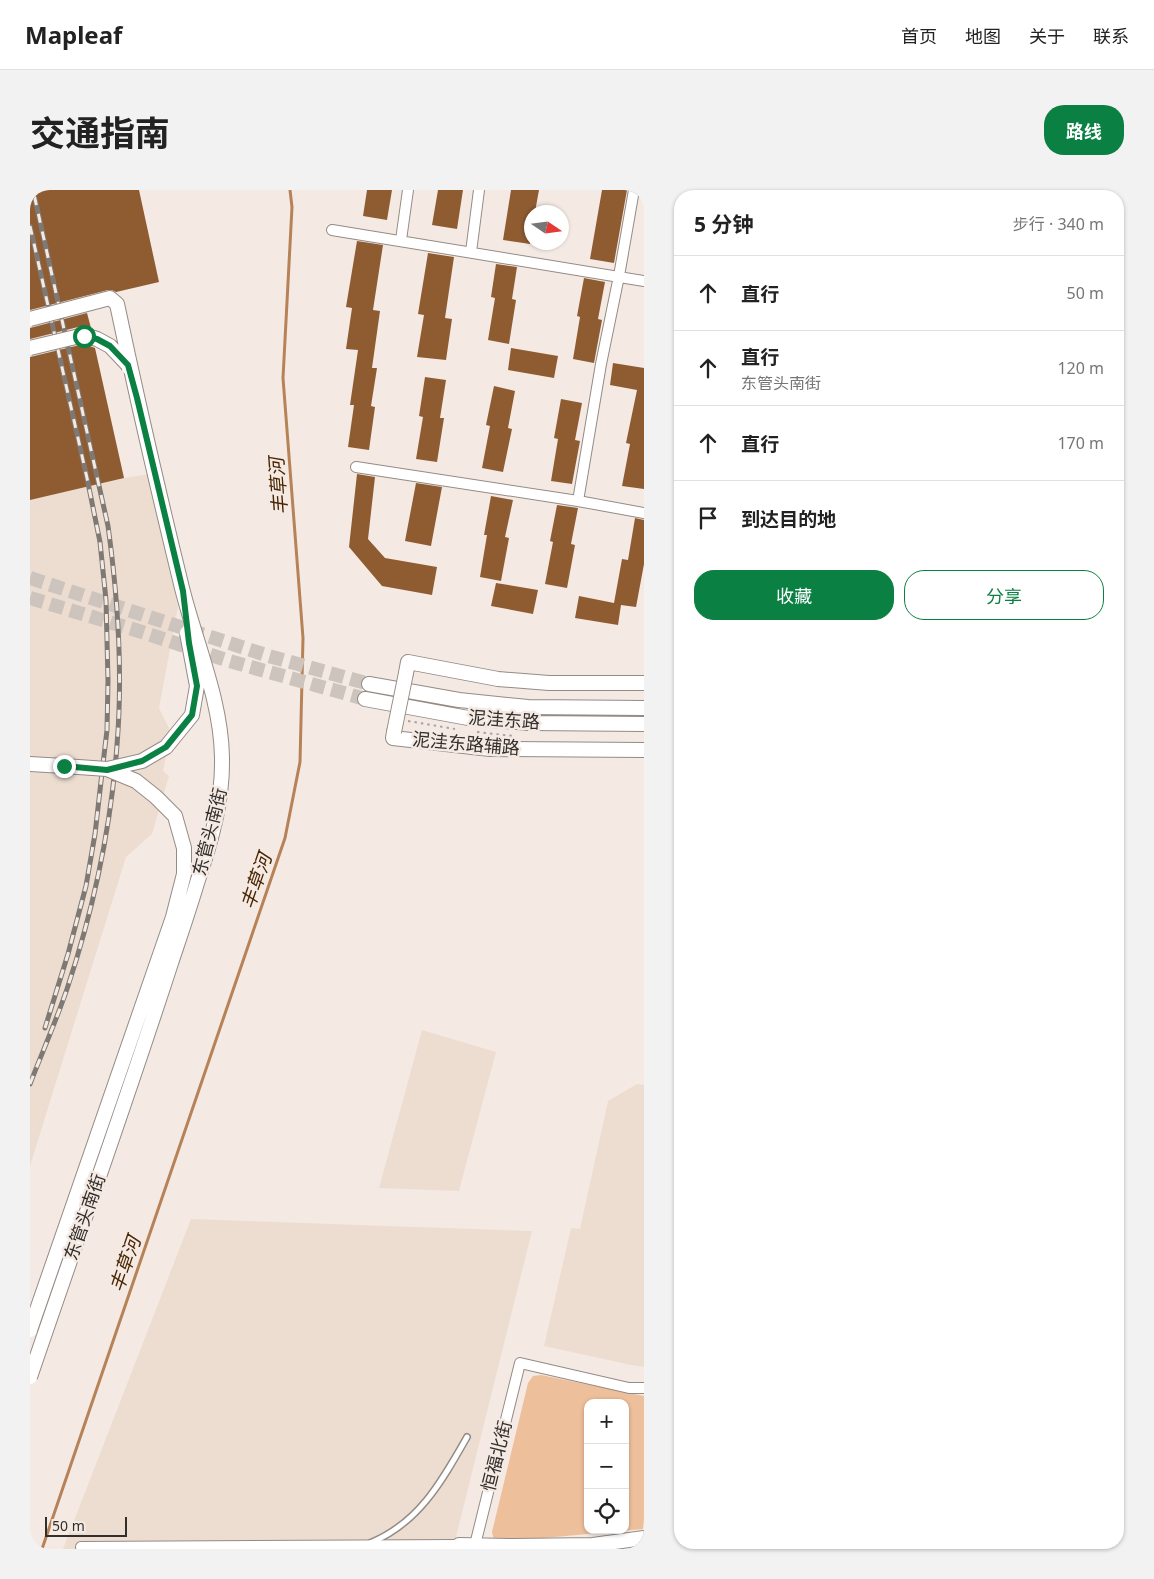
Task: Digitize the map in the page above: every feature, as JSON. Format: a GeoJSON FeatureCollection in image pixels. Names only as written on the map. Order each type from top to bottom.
{"type":"FeatureCollection","features":[{"type":"Feature","properties":{"kind":"main road","name":"东管头南街"},"geometry":{"type":"LineString","coordinates":[[30,318],[110,298],[117,304],[137,398],[183,591],[208,677],[218,722],[222,754],[222,780],[219,805],[212,837],[161,994],[30,1377]]}},
{"type":"Feature","properties":{"kind":"main road"},"geometry":{"type":"LineString","coordinates":[[30,348],[84,336],[97,339],[110,346],[128,365],[137,398]]}},
{"type":"Feature","properties":{"kind":"main road"},"geometry":{"type":"LineString","coordinates":[[30,764],[107,770],[142,761],[166,747],[192,715],[197,686],[189,643],[183,591]]}},
{"type":"Feature","properties":{"kind":"main road","name":"泥洼东路辅路"},"geometry":{"type":"LineString","coordinates":[[644,684],[549,683],[498,679],[408,662],[393,738],[490,749],[644,750]]}},
{"type":"Feature","properties":{"kind":"main road","name":"泥洼东路"},"geometry":{"type":"LineString","coordinates":[[369,684],[459,700],[528,707],[644,708]]}},
{"type":"Feature","properties":{"kind":"main road","name":"泥洼东路"},"geometry":{"type":"LineString","coordinates":[[365,699],[468,718],[529,724],[644,724]]}},
{"type":"Feature","properties":{"kind":"main road","name":"东管头南街"},"geometry":{"type":"LineString","coordinates":[[30,1330],[173,917],[184,874],[184,848],[175,816],[136,781],[107,770]]}},
{"type":"Feature","properties":{"kind":"main road"},"geometry":{"type":"LineString","coordinates":[[459,1545],[474,1547],[593,1545],[644,1538]]}},
{"type":"Feature","properties":{"kind":"street"},"geometry":{"type":"LineString","coordinates":[[401,240],[408,190]]}},
{"type":"Feature","properties":{"kind":"street"},"geometry":{"type":"LineString","coordinates":[[471,252],[479,190]]}},
{"type":"Feature","properties":{"kind":"street"},"geometry":{"type":"LineString","coordinates":[[578,501],[601,364],[634,190]]}},
{"type":"Feature","properties":{"kind":"street"},"geometry":{"type":"LineString","coordinates":[[332,230],[644,281]]}},
{"type":"Feature","properties":{"kind":"street"},"geometry":{"type":"LineString","coordinates":[[356,466],[644,513]]}},
{"type":"Feature","properties":{"kind":"street","name":"恒福北街"},"geometry":{"type":"LineString","coordinates":[[474,1547],[520,1362],[629,1388],[644,1388]]}},
{"type":"Feature","properties":{"kind":"street"},"geometry":{"type":"LineString","coordinates":[[81,1547],[459,1545]]}},
{"type":"Feature","properties":{"kind":"lane"},"geometry":{"type":"LineString","coordinates":[[364,1545],[381,1538],[417,1512],[442,1481],[467,1437]]}},
{"type":"Feature","properties":{"kind":"shaded area"},"geometry":{"type":"Polygon","coordinates":[[[30,190],[139,190],[159,282],[84,300],[124,478],[150,474],[178,607],[159,708],[171,732],[163,771],[169,776],[152,834],[126,857],[30,1166],[30,190]]]}},
{"type":"Feature","properties":{"kind":"shaded area"},"geometry":{"type":"Polygon","coordinates":[[[422,1030],[496,1052],[459,1191],[379,1188],[422,1030]]]}},
{"type":"Feature","properties":{"kind":"shaded area"},"geometry":{"type":"Polygon","coordinates":[[[637,1084],[644,1085],[644,1367],[544,1346],[571,1228],[580,1229],[608,1101],[637,1084]]]}},
{"type":"Feature","properties":{"kind":"shaded area"},"geometry":{"type":"Polygon","coordinates":[[[191,1219],[532,1231],[453,1549],[63,1549],[191,1219]]]}},
{"type":"Feature","properties":{"kind":"shaded area"},"geometry":{"type":"Polygon","coordinates":[[[541,1375],[644,1396],[643,1529],[629,1530],[629,1399],[584,1399],[584,1534],[588,1534],[499,1542],[493,1537],[492,1532],[528,1383],[533,1376],[541,1375]]]}},
{"type":"Feature","properties":{"kind":"building"},"geometry":{"type":"Polygon","coordinates":[[[30,190],[139,190],[159,282],[116,292],[108,290],[30,310],[30,190]]]}},
{"type":"Feature","properties":{"kind":"building"},"geometry":{"type":"Polygon","coordinates":[[[367,190],[392,190],[387,220],[363,216],[367,190]]]}},
{"type":"Feature","properties":{"kind":"building"},"geometry":{"type":"Polygon","coordinates":[[[438,190],[463,190],[457,229],[432,225],[438,190]]]}},
{"type":"Feature","properties":{"kind":"building"},"geometry":{"type":"Polygon","coordinates":[[[511,190],[539,190],[536,205],[524,205],[524,243],[503,240],[511,190]]]}},
{"type":"Feature","properties":{"kind":"building"},"geometry":{"type":"Polygon","coordinates":[[[602,190],[627,190],[614,263],[590,259],[602,190]]]}},
{"type":"Feature","properties":{"kind":"building"},"geometry":{"type":"Polygon","coordinates":[[[357,241],[383,245],[373,310],[380,311],[372,368],[377,368],[371,406],[375,407],[369,450],[348,447],[354,405],[350,405],[358,350],[346,349],[352,308],[346,307],[357,241]]]}},
{"type":"Feature","properties":{"kind":"building"},"geometry":{"type":"Polygon","coordinates":[[[428,253],[454,257],[445,318],[452,319],[446,360],[417,357],[424,315],[418,314],[428,253]]]}},
{"type":"Feature","properties":{"kind":"building"},"geometry":{"type":"Polygon","coordinates":[[[496,264],[517,267],[512,299],[516,300],[509,344],[488,340],[495,298],[491,297],[496,264]]]}},
{"type":"Feature","properties":{"kind":"building"},"geometry":{"type":"Polygon","coordinates":[[[584,278],[605,282],[598,319],[602,320],[594,363],[573,359],[580,317],[577,316],[584,278]]]}},
{"type":"Feature","properties":{"kind":"building"},"geometry":{"type":"Polygon","coordinates":[[[87,313],[91,328],[82,326],[30,339],[30,328],[87,313]]]}},
{"type":"Feature","properties":{"kind":"building"},"geometry":{"type":"Polygon","coordinates":[[[84,344],[95,348],[124,478],[30,500],[30,357],[84,344]]]}},
{"type":"Feature","properties":{"kind":"building"},"geometry":{"type":"Polygon","coordinates":[[[511,348],[558,356],[554,378],[508,370],[511,348]]]}},
{"type":"Feature","properties":{"kind":"building"},"geometry":{"type":"Polygon","coordinates":[[[613,363],[644,368],[644,489],[622,486],[630,444],[626,443],[637,390],[610,385],[613,363]]]}},
{"type":"Feature","properties":{"kind":"building"},"geometry":{"type":"Polygon","coordinates":[[[425,377],[446,380],[440,418],[444,418],[437,462],[416,459],[423,417],[419,416],[425,377]]]}},
{"type":"Feature","properties":{"kind":"building"},"geometry":{"type":"Polygon","coordinates":[[[494,386],[515,391],[508,428],[512,429],[503,472],[482,468],[490,426],[486,425],[494,386]]]}},
{"type":"Feature","properties":{"kind":"building"},"geometry":{"type":"Polygon","coordinates":[[[561,399],[582,403],[575,440],[580,441],[572,484],[551,481],[558,439],[554,438],[561,399]]]}},
{"type":"Feature","properties":{"kind":"building"},"geometry":{"type":"Polygon","coordinates":[[[357,474],[375,477],[368,539],[385,558],[437,567],[432,595],[382,586],[349,547],[357,474]]]}},
{"type":"Feature","properties":{"kind":"building"},"geometry":{"type":"Polygon","coordinates":[[[416,483],[442,487],[431,546],[405,541],[416,483]]]}},
{"type":"Feature","properties":{"kind":"building"},"geometry":{"type":"Polygon","coordinates":[[[491,496],[513,500],[505,537],[509,538],[501,581],[480,577],[487,535],[484,535],[491,496]]]}},
{"type":"Feature","properties":{"kind":"building"},"geometry":{"type":"Polygon","coordinates":[[[557,505],[578,508],[571,544],[575,545],[567,588],[545,584],[553,542],[550,541],[557,505]]]}},
{"type":"Feature","properties":{"kind":"building"},"geometry":{"type":"Polygon","coordinates":[[[635,518],[644,520],[644,564],[636,607],[621,605],[618,625],[575,618],[579,596],[614,603],[622,559],[628,560],[635,518]]]}},
{"type":"Feature","properties":{"kind":"building"},"geometry":{"type":"Polygon","coordinates":[[[496,583],[538,590],[533,614],[491,606],[496,583]]]}},
{"type":"Feature","properties":{"kind":"waterway","name":"丰草河"},"geometry":{"type":"LineString","coordinates":[[42,1549],[285,838],[300,762],[303,638],[283,378],[292,207],[290,190]]}},
{"type":"Feature","properties":{"kind":"tunnel"},"geometry":{"type":"LineString","coordinates":[[30,578],[269,656],[369,684]]}},
{"type":"Feature","properties":{"kind":"tunnel"},"geometry":{"type":"LineString","coordinates":[[30,598],[226,660],[365,699]]}},
{"type":"Feature","properties":{"kind":"railway"},"geometry":{"type":"LineString","coordinates":[[30,1084],[67,989],[93,899],[110,807],[117,745],[120,690],[117,608],[108,526],[33,190]]}},
{"type":"Feature","properties":{"kind":"railway"},"geometry":{"type":"LineString","coordinates":[[30,226],[100,542],[106,600],[108,681],[107,730],[95,834],[86,886],[68,954],[45,1028]]}},
{"type":"Feature","properties":{"kind":"route"},"geometry":{"type":"LineString","coordinates":[[64,766],[107,770],[142,761],[166,747],[192,715],[197,686],[189,643],[183,591],[128,365],[110,346],[97,339],[84,336]]}}]}
